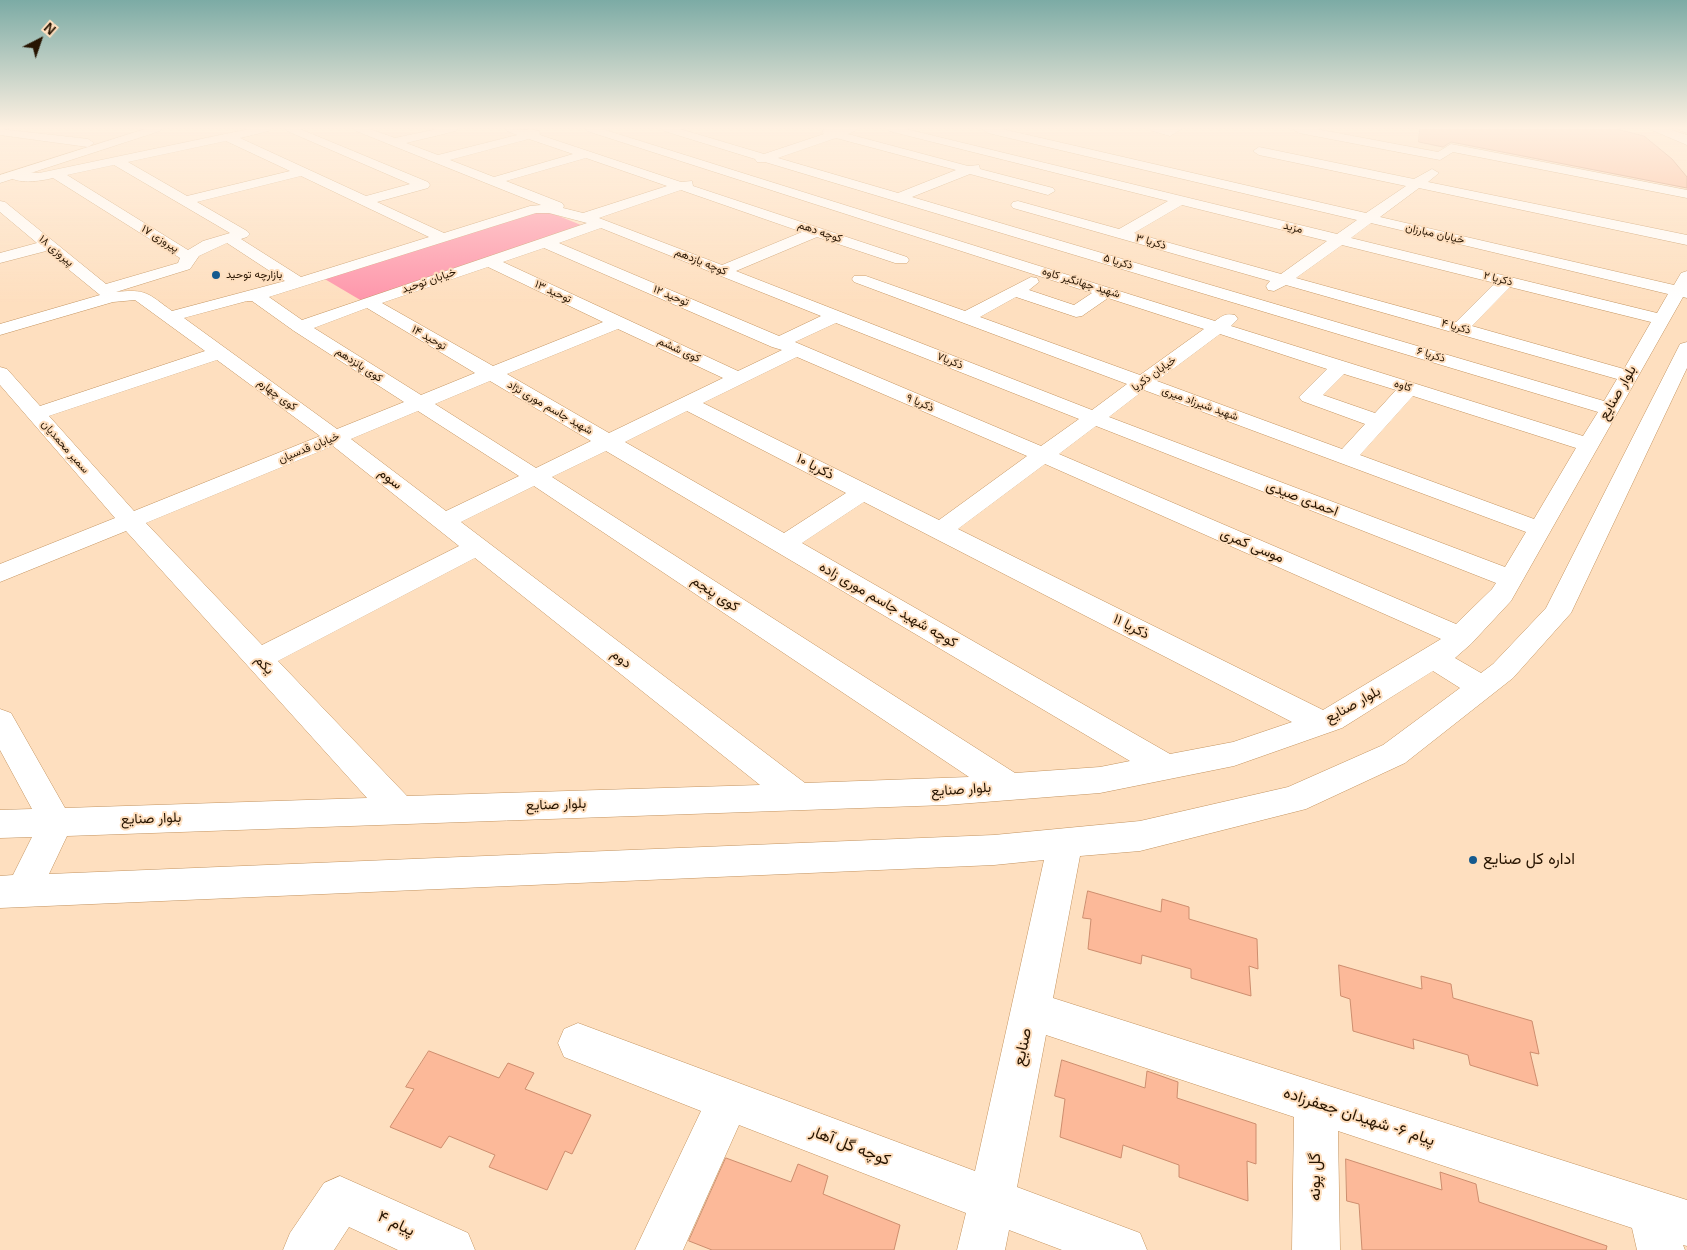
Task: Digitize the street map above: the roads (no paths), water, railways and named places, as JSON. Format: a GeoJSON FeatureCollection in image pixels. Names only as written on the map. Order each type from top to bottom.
{"type":"FeatureCollection","features":[{"type":"Feature","properties":{"kind":"street","name":"پیروزی ۱۷"},"geometry":{"type":"LineString","coordinates":[[77,187],[189,257]]}},
{"type":"Feature","properties":{"kind":"street"},"geometry":{"type":"LineString","coordinates":[[162,187],[185,201],[299,283]]}},
{"type":"Feature","properties":{"kind":"street"},"geometry":{"type":"LineString","coordinates":[[185,201],[241,187]]}},
{"type":"Feature","properties":{"kind":"street"},"geometry":{"type":"LineString","coordinates":[[336,187],[443,238]]}},
{"type":"Feature","properties":{"kind":"street"},"geometry":{"type":"LineString","coordinates":[[365,201],[415,187]]}},
{"type":"Feature","properties":{"kind":"street"},"geometry":{"type":"LineString","coordinates":[[508,187],[591,219]]}},
{"type":"Feature","properties":{"kind":"street","name":"خیابان توحید"},"geometry":{"type":"LineString","coordinates":[[170,317],[209,304],[247,296],[256,296],[534,209],[548,209],[591,219],[677,187]]}},
{"type":"Feature","properties":{"kind":"street","name":"کوچه دهم"},"geometry":{"type":"LineString","coordinates":[[685,187],[901,260]]}},
{"type":"Feature","properties":{"kind":"street","name":"شهید جهانگیر کاوه"},"geometry":{"type":"LineString","coordinates":[[776,187],[1219,327]]}},
{"type":"Feature","properties":{"kind":"street","name":"ذکریا ۵"},"geometry":{"type":"LineString","coordinates":[[867,187],[1253,302]]}},
{"type":"Feature","properties":{"kind":"street"},"geometry":{"type":"LineString","coordinates":[[900,197],[924,187]]}},
{"type":"Feature","properties":{"kind":"street"},"geometry":{"type":"LineString","coordinates":[[1034,187],[1048,191]]}},
{"type":"Feature","properties":{"kind":"street","name":"مزید"},"geometry":{"type":"LineString","coordinates":[[1130,187],[1336,239]]}},
{"type":"Feature","properties":{"kind":"street","name":"خیابان مبارزان"},"geometry":{"type":"LineString","coordinates":[[1236,187],[1367,218],[1684,287]]}},
{"type":"Feature","properties":{"kind":"street","name":"خیابان ذکریا"},"geometry":{"type":"LineString","coordinates":[[940,531],[1336,239],[1411,187]]}},
{"type":"Feature","properties":{"kind":"street"},"geometry":{"type":"LineString","coordinates":[[1432,187],[1687,240]]}},
{"type":"Feature","properties":{"kind":"street"},"geometry":{"type":"LineString","coordinates":[[1653,187],[1687,194]]}},
{"type":"Feature","properties":{"kind":"street"},"geometry":{"type":"LineString","coordinates":[[1121,234],[1180,200]]}},
{"type":"Feature","properties":{"kind":"street","name":"پیروزی ۱۸"},"geometry":{"type":"LineString","coordinates":[[0,204],[107,294]]}},
{"type":"Feature","properties":{"kind":"street","name":"ذکریا ۳"},"geometry":{"type":"LineString","coordinates":[[1018,205],[1284,279]]}},
{"type":"Feature","properties":{"kind":"street","name":"خیابان توحید"},"geometry":{"type":"LineString","coordinates":[[300,327],[596,225],[591,219]]}},
{"type":"Feature","properties":{"kind":"street","name":"کوچه یازدهم"},"geometry":{"type":"LineString","coordinates":[[591,219],[806,304]]}},
{"type":"Feature","properties":{"kind":"street"},"geometry":{"type":"LineString","coordinates":[[722,271],[817,231]]}},
{"type":"Feature","properties":{"kind":"street"},"geometry":{"type":"LineString","coordinates":[[0,330],[184,266],[189,257],[199,249],[235,236]]}},
{"type":"Feature","properties":{"kind":"street","name":"ذکریا ۲"},"geometry":{"type":"LineString","coordinates":[[1336,239],[1661,319]]}},
{"type":"Feature","properties":{"kind":"street","name":"توحید ۱۲"},"geometry":{"type":"LineString","coordinates":[[544,242],[788,346]]}},
{"type":"Feature","properties":{"kind":"street"},"geometry":{"type":"LineString","coordinates":[[0,258],[49,246]]}},
{"type":"Feature","properties":{"kind":"street","name":"توحید ۱۳"},"geometry":{"type":"LineString","coordinates":[[488,261],[618,322]]}},
{"type":"Feature","properties":{"kind":"street"},"geometry":{"type":"LineString","coordinates":[[966,318],[1047,273]]}},
{"type":"Feature","properties":{"kind":"street","name":"شهید شیرزاد میری"},"geometry":{"type":"LineString","coordinates":[[860,279],[1540,529]]}},
{"type":"Feature","properties":{"kind":"street","name":"ذکریا ۴"},"geometry":{"type":"LineString","coordinates":[[1284,279],[1628,376]]}},
{"type":"Feature","properties":{"kind":"street"},"geometry":{"type":"LineString","coordinates":[[1460,328],[1506,281]]}},
{"type":"Feature","properties":{"kind":"street","name":"بلوار صنایع"},"geometry":{"type":"LineString","coordinates":[[0,824],[946,792],[1100,780],[1234,754],[1331,720],[1449,648],[1502,595],[1661,319],[1684,287]]}},
{"type":"Feature","properties":{"kind":"street"},"geometry":{"type":"LineString","coordinates":[[1014,291],[1076,312],[1107,292]]}},
{"type":"Feature","properties":{"kind":"street"},"geometry":{"type":"LineString","coordinates":[[107,294],[138,295],[170,317]]}},
{"type":"Feature","properties":{"kind":"street"},"geometry":{"type":"LineString","coordinates":[[256,296],[300,327]]}},
{"type":"Feature","properties":{"kind":"street","name":"توحید ۱۴"},"geometry":{"type":"LineString","coordinates":[[368,302],[491,374]]}},
{"type":"Feature","properties":{"kind":"street","name":"ذکریا ۶"},"geometry":{"type":"LineString","coordinates":[[1253,302],[1609,409]]}},
{"type":"Feature","properties":{"kind":"street","name":"ذکریا۷"},"geometry":{"type":"LineString","coordinates":[[806,304],[1094,418]]}},
{"type":"Feature","properties":{"kind":"street"},"geometry":{"type":"LineString","coordinates":[[444,522],[740,379],[836,316]]}},
{"type":"Feature","properties":{"kind":"street","name":"کوی چهارم"},"geometry":{"type":"LineString","coordinates":[[170,317],[335,437]]}},
{"type":"Feature","properties":{"kind":"street","name":"خیابان قدسیان"},"geometry":{"type":"LineString","coordinates":[[0,574],[618,322]]}},
{"type":"Feature","properties":{"kind":"street","name":"کوی ششم"},"geometry":{"type":"LineString","coordinates":[[618,322],[740,379]]}},
{"type":"Feature","properties":{"kind":"street","name":"کوی پانزدهم"},"geometry":{"type":"LineString","coordinates":[[300,327],[418,403]]}},
{"type":"Feature","properties":{"kind":"street","name":"کاوه"},"geometry":{"type":"LineString","coordinates":[[1219,327],[1588,445]]}},
{"type":"Feature","properties":{"kind":"street","name":"ذکریا ۹"},"geometry":{"type":"LineString","coordinates":[[788,346],[1043,455]]}},
{"type":"Feature","properties":{"kind":"street"},"geometry":{"type":"LineString","coordinates":[[12,891],[984,850],[1140,836],[1294,799],[1394,754],[1502,671],[1557,613],[1687,348]]}},
{"type":"Feature","properties":{"kind":"street"},"geometry":{"type":"LineString","coordinates":[[36,414],[219,353]]}},
{"type":"Feature","properties":{"kind":"street"},"geometry":{"type":"LineString","coordinates":[[1341,366],[1309,397],[1377,421]]}},
{"type":"Feature","properties":{"kind":"street","name":"سمیر محمدیان"},"geometry":{"type":"LineString","coordinates":[[0,374],[130,521]]}},
{"type":"Feature","properties":{"kind":"street","name":"شهید جاسم موری نژاد"},"geometry":{"type":"LineString","coordinates":[[491,374],[610,442]]}},
{"type":"Feature","properties":{"kind":"street"},"geometry":{"type":"LineString","coordinates":[[1346,457],[1377,421],[1410,388]]}},
{"type":"Feature","properties":{"kind":"street","name":"کوی پنجم"},"geometry":{"type":"LineString","coordinates":[[418,403],[537,478],[1010,787]]}},
{"type":"Feature","properties":{"kind":"street","name":"ذکریا ۱۰"},"geometry":{"type":"LineString","coordinates":[[689,404],[940,531]]}},
{"type":"Feature","properties":{"kind":"street","name":"احمدی صیدی"},"geometry":{"type":"LineString","coordinates":[[1094,418],[1511,579]]}},
{"type":"Feature","properties":{"kind":"street","name":"سوم"},"geometry":{"type":"LineString","coordinates":[[335,437],[444,522]]}},
{"type":"Feature","properties":{"kind":"street","name":"کوچه شهید جاسم موری زاده"},"geometry":{"type":"LineString","coordinates":[[610,442],[1166,767]]}},
{"type":"Feature","properties":{"kind":"street","name":"موسی کمری"},"geometry":{"type":"LineString","coordinates":[[1043,455],[1461,637]]}},
{"type":"Feature","properties":{"kind":"street"},"geometry":{"type":"LineString","coordinates":[[784,544],[864,492]]}},
{"type":"Feature","properties":{"kind":"street","name":"یکم"},"geometry":{"type":"LineString","coordinates":[[130,521],[399,810]]}},
{"type":"Feature","properties":{"kind":"street","name":"دوم"},"geometry":{"type":"LineString","coordinates":[[444,522],[798,796]]}},
{"type":"Feature","properties":{"kind":"street","name":"ذکریا ۱۱"},"geometry":{"type":"LineString","coordinates":[[940,531],[1321,723]]}},
{"type":"Feature","properties":{"kind":"street"},"geometry":{"type":"LineString","coordinates":[[258,659],[477,547]]}},
{"type":"Feature","properties":{"kind":"street"},"geometry":{"type":"LineString","coordinates":[[1433,658],[1482,687]]}},
{"type":"Feature","properties":{"kind":"street"},"geometry":{"type":"LineString","coordinates":[[0,720],[56,822],[12,891]]}},
{"type":"Feature","properties":{"kind":"street","name":"صنایع"},"geometry":{"type":"LineString","coordinates":[[981,1250],[1065,843]]}},
{"type":"Feature","properties":{"kind":"street","name":"پیام ۶- شهیدان جعفرزاده"},"geometry":{"type":"LineString","coordinates":[[1031,1011],[1316,1103],[1666,1228]]}},
{"type":"Feature","properties":{"kind":"street","name":"کوچه گل آهار"},"geometry":{"type":"LineString","coordinates":[[578,1043],[1123,1250]]}},
{"type":"Feature","properties":{"kind":"street"},"geometry":{"type":"LineString","coordinates":[[659,1250],[728,1100]]}},
{"type":"Feature","properties":{"kind":"street","name":"گل پونه"},"geometry":{"type":"LineString","coordinates":[[1316,1103],[1316,1250]]}},
{"type":"Feature","properties":{"kind":"street","name":"پیام ۴"},"geometry":{"type":"LineString","coordinates":[[308,1250],[340,1199],[451,1250]]}},
{"type":"Feature","properties":{"kind":"place","name":"بازارچه توحید"},"geometry":{"type":"Point","coordinates":[216,275]}},
{"type":"Feature","properties":{"kind":"place","name":"اداره کل صنایع"},"geometry":{"type":"Point","coordinates":[1473,860]}}]}
